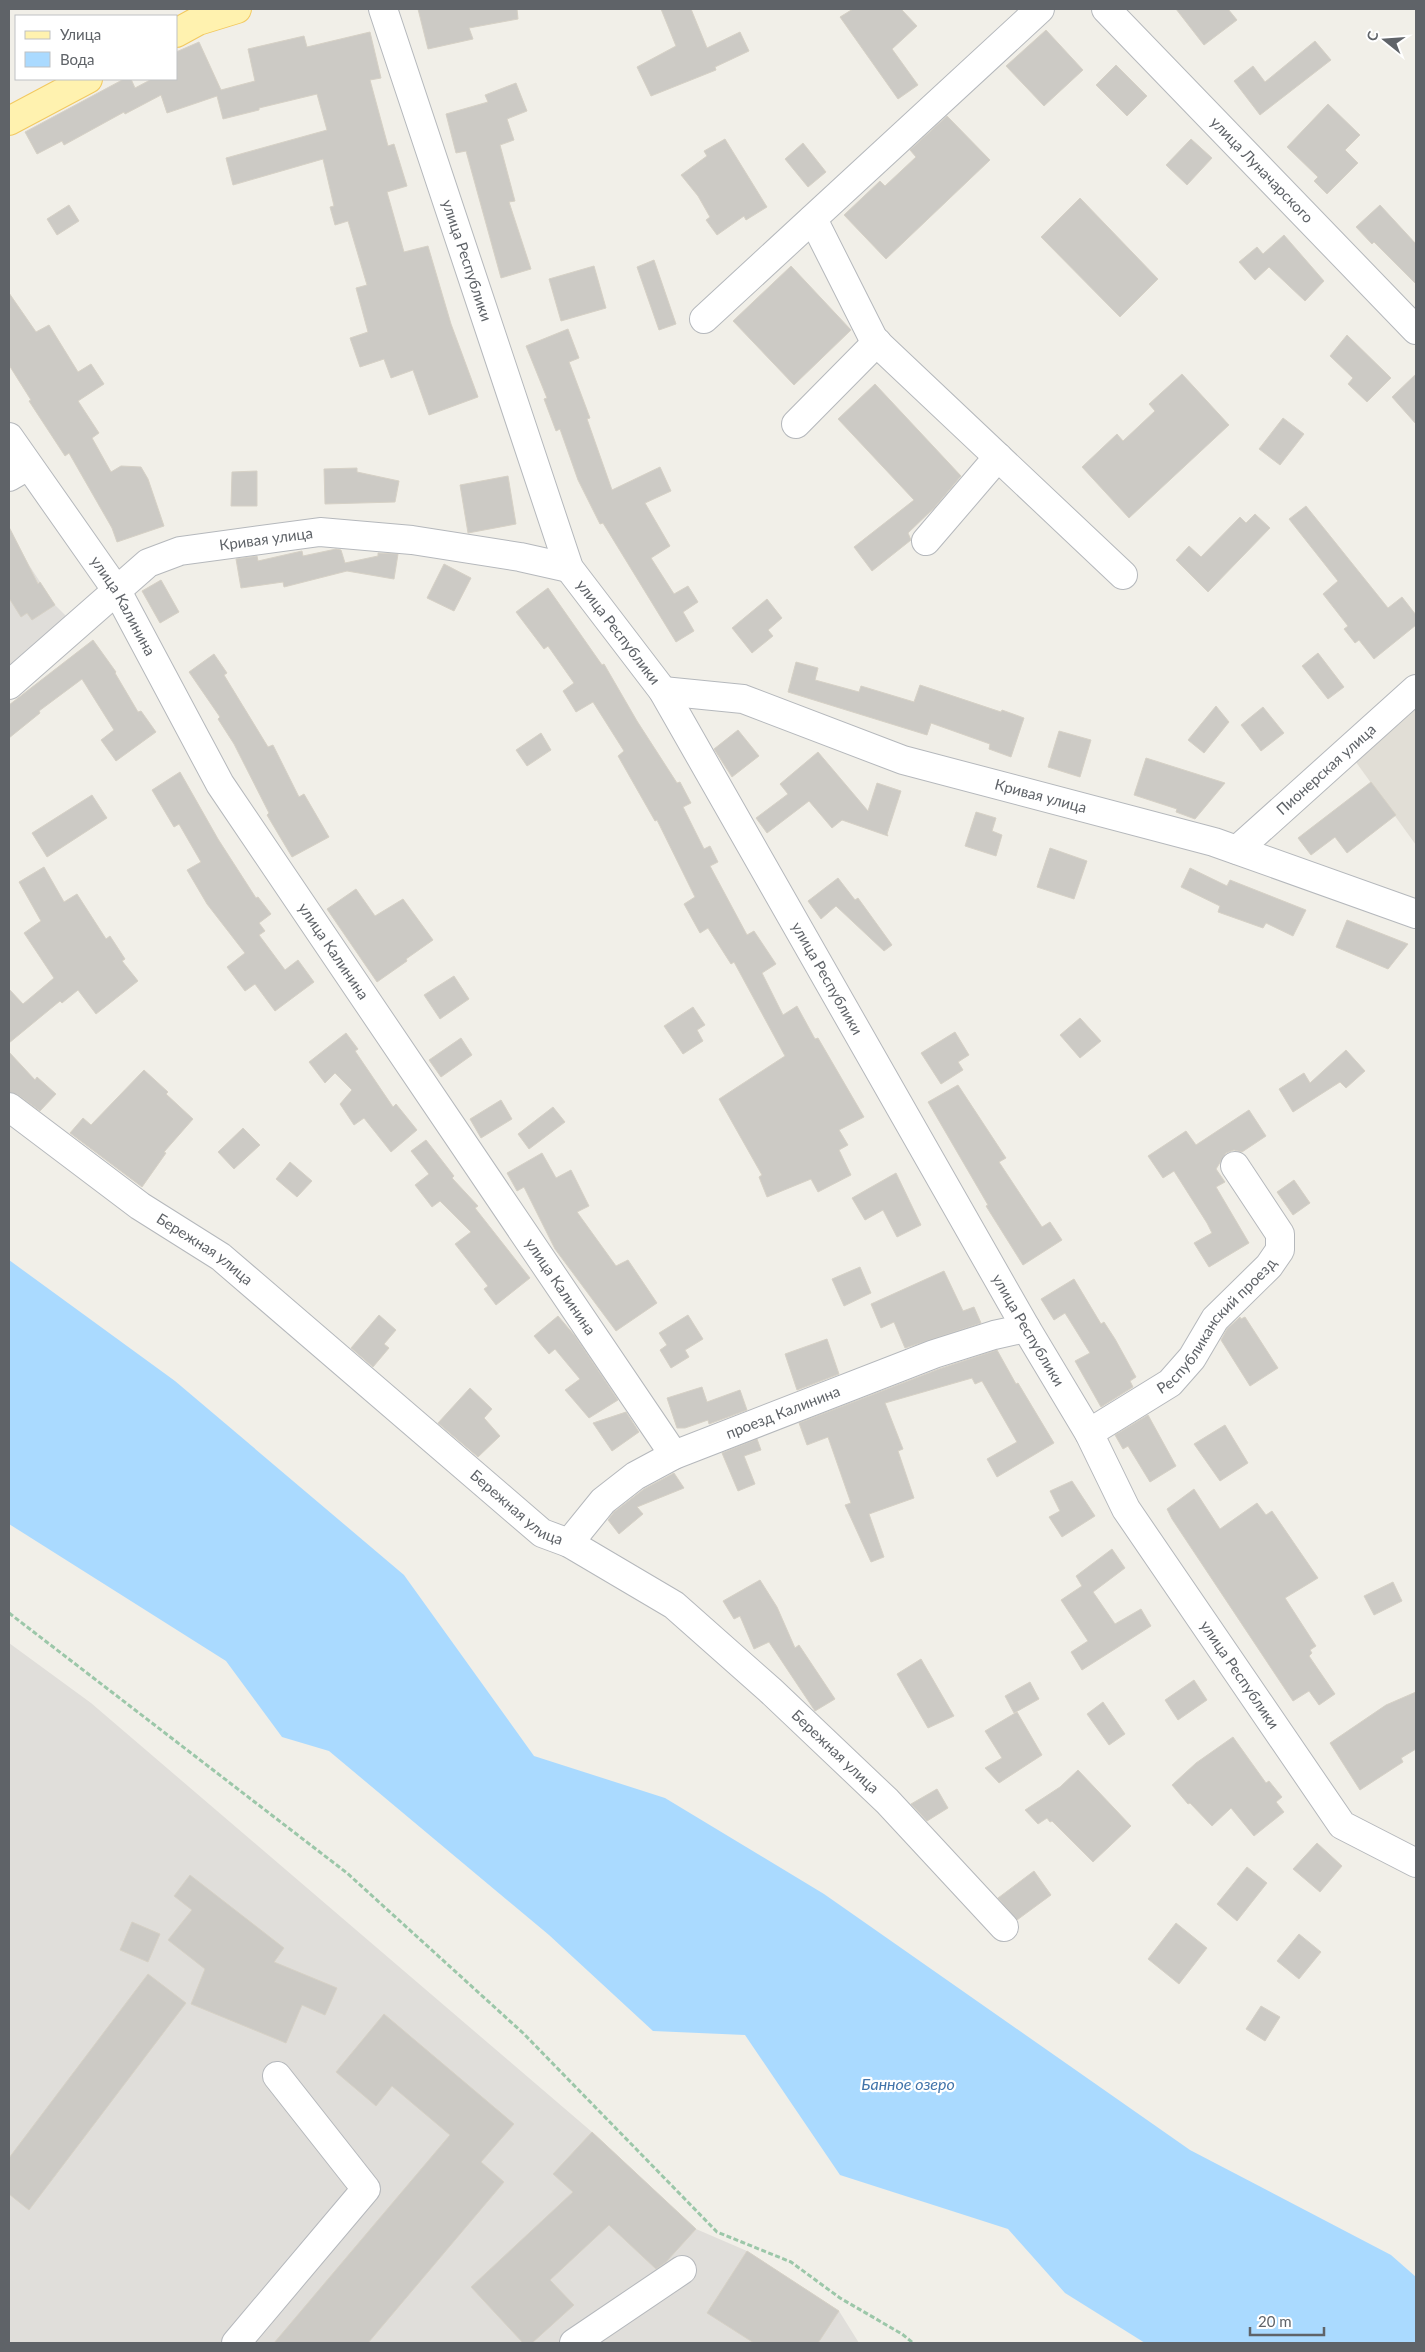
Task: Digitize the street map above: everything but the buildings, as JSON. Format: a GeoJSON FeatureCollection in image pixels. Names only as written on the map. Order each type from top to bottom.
{"type":"FeatureCollection","features":[{"type":"Feature","properties":{"kind":"main road"},"geometry":{"type":"LineString","coordinates":[[178,32],[198,21],[237,9]]}},
{"type":"Feature","properties":{"kind":"main road"},"geometry":{"type":"LineString","coordinates":[[9,121],[86,80]]}},
{"type":"Feature","properties":{"kind":"street","name":"улица Республики"},"geometry":{"type":"LineString","coordinates":[[383,9],[569,568],[663,691],[1026,1328],[1089,1433],[1126,1509],[1342,1825],[1416,1863]]}},
{"type":"Feature","properties":{"kind":"street"},"geometry":{"type":"LineString","coordinates":[[704,319],[1040,9]]}},
{"type":"Feature","properties":{"kind":"street","name":"улица Луначарского"},"geometry":{"type":"LineString","coordinates":[[1106,9],[1416,330]]}},
{"type":"Feature","properties":{"kind":"street"},"geometry":{"type":"LineString","coordinates":[[813,219],[877,342],[1123,575]]}},
{"type":"Feature","properties":{"kind":"street"},"geometry":{"type":"LineString","coordinates":[[796,424],[877,342]]}},
{"type":"Feature","properties":{"kind":"street","name":"улица Калинина"},"geometry":{"type":"LineString","coordinates":[[9,436],[19,471],[117,591],[220,784],[674,1455]]}},
{"type":"Feature","properties":{"kind":"street"},"geometry":{"type":"LineString","coordinates":[[926,541],[998,457]]}},
{"type":"Feature","properties":{"kind":"street","name":"Кривая улица"},"geometry":{"type":"LineString","coordinates":[[9,685],[148,563],[180,551],[320,532],[412,540],[520,557],[569,568]]}},
{"type":"Feature","properties":{"kind":"street","name":"Пионерская улица"},"geometry":{"type":"LineString","coordinates":[[1237,850],[1416,689]]}},
{"type":"Feature","properties":{"kind":"street","name":"Кривая улица"},"geometry":{"type":"LineString","coordinates":[[663,691],[743,699],[904,760],[1214,842],[1416,914]]}},
{"type":"Feature","properties":{"kind":"street","name":"Бережная улица"},"geometry":{"type":"LineString","coordinates":[[9,1107],[140,1206],[221,1257],[542,1533],[569,1543],[674,1604],[770,1690],[887,1801],[1004,1927]]}},
{"type":"Feature","properties":{"kind":"street","name":"Республиканский проезд"},"geometry":{"type":"LineString","coordinates":[[1089,1433],[1170,1382],[1192,1358],[1215,1320],[1269,1266],[1280,1250],[1280,1234],[1235,1166]]}},
{"type":"Feature","properties":{"kind":"street","name":"проезд Калинина"},"geometry":{"type":"LineString","coordinates":[[569,1543],[604,1501],[635,1476],[674,1455],[934,1354],[994,1334],[1026,1328]]}},
{"type":"Feature","properties":{"kind":"street"},"geometry":{"type":"LineString","coordinates":[[236,2343],[366,2189],[278,2076]]}},
{"type":"Feature","properties":{"kind":"street"},"geometry":{"type":"LineString","coordinates":[[574,2343],[682,2270]]}},
{"type":"Feature","properties":{"kind":"path"},"geometry":{"type":"LineString","coordinates":[[9,1613],[348,1873],[523,2033],[717,2232],[791,2262],[840,2298],[902,2334],[913,2343]]}},
{"type":"Feature","properties":{"kind":"shaded area"},"geometry":{"type":"Polygon","coordinates":[[[9,527],[29,565],[55,605],[73,623],[9,671],[9,527]]]}},
{"type":"Feature","properties":{"kind":"shaded area"},"geometry":{"type":"Polygon","coordinates":[[[1416,705],[1416,845],[1353,758],[1416,705]]]}},
{"type":"Feature","properties":{"kind":"shaded area"},"geometry":{"type":"Polygon","coordinates":[[[9,1643],[91,1703],[592,2132],[696,2229],[747,2251],[839,2311],[859,2343],[9,2343],[9,1643]]]}},
{"type":"Feature","properties":{"kind":"water","name":"Банное озеро"},"geometry":{"type":"Polygon","coordinates":[[[9,1260],[175,1381],[404,1575],[534,1756],[665,1798],[824,1894],[1190,2150],[1391,2255],[1416,2277],[1416,2343],[1145,2343],[1065,2293],[1008,2229],[840,2175],[745,2035],[653,2031],[549,1935],[329,1751],[282,1737],[226,1661],[9,1524],[9,1260]]]}}]}
